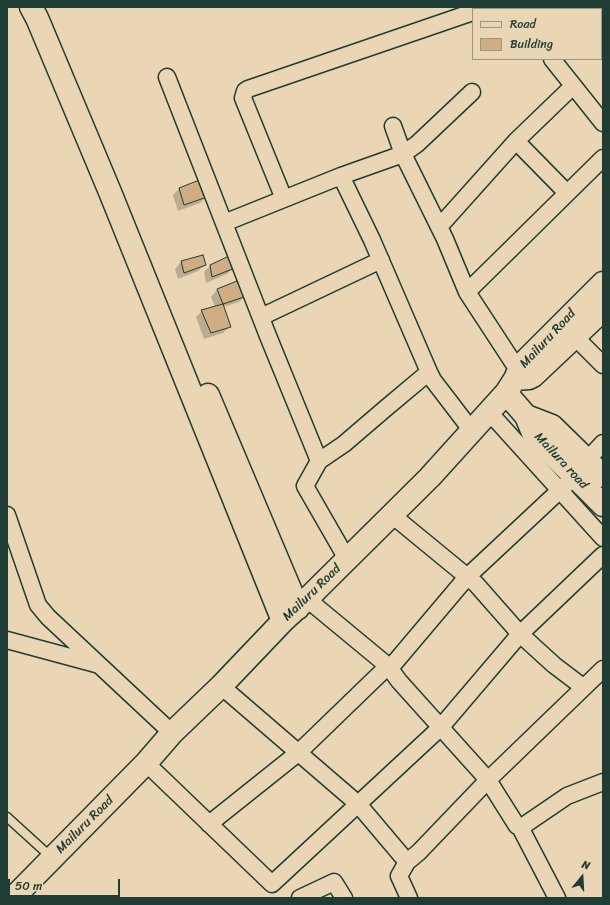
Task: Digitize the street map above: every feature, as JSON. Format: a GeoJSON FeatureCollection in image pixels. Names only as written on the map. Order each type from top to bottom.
{"type":"FeatureCollection","features":[{"type":"Feature","properties":{"kind":"main road"},"geometry":{"type":"LineString","coordinates":[[31,7],[110,192],[296,609]]}},
{"type":"Feature","properties":{"kind":"main road"},"geometry":{"type":"LineString","coordinates":[[44,7],[296,609]]}},
{"type":"Feature","properties":{"kind":"main road","name":"Mailuru Road"},"geometry":{"type":"LineString","coordinates":[[13,898],[146,763],[172,733],[430,477],[472,432],[516,380],[522,363],[603,283]]}},
{"type":"Feature","properties":{"kind":"main road"},"geometry":{"type":"LineString","coordinates":[[516,380],[533,376],[603,310]]}},
{"type":"Feature","properties":{"kind":"main road","name":"Mailura road"},"geometry":{"type":"LineString","coordinates":[[516,380],[526,416],[552,426],[573,476],[603,505]]}},
{"type":"Feature","properties":{"kind":"main road","name":"Mailura road"},"geometry":{"type":"LineString","coordinates":[[573,476],[603,476]]}},
{"type":"Feature","properties":{"kind":"street"},"geometry":{"type":"LineString","coordinates":[[284,199],[243,98],[245,91],[472,12]]}},
{"type":"Feature","properties":{"kind":"street"},"geometry":{"type":"LineString","coordinates":[[553,60],[603,123]]}},
{"type":"Feature","properties":{"kind":"street"},"geometry":{"type":"LineString","coordinates":[[167,77],[319,461]]}},
{"type":"Feature","properties":{"kind":"street"},"geometry":{"type":"LineString","coordinates":[[439,227],[516,141],[573,86]]}},
{"type":"Feature","properties":{"kind":"street"},"geometry":{"type":"LineString","coordinates":[[224,223],[341,176],[403,154],[417,144],[472,92]]}},
{"type":"Feature","properties":{"kind":"street"},"geometry":{"type":"LineString","coordinates":[[393,126],[403,154],[439,227],[467,292],[516,380]]}},
{"type":"Feature","properties":{"kind":"street"},"geometry":{"type":"LineString","coordinates":[[516,141],[566,193]]}},
{"type":"Feature","properties":{"kind":"street"},"geometry":{"type":"LineString","coordinates":[[467,292],[603,158]]}},
{"type":"Feature","properties":{"kind":"street"},"geometry":{"type":"LineString","coordinates":[[341,176],[381,260],[433,380],[472,432]]}},
{"type":"Feature","properties":{"kind":"street"},"geometry":{"type":"LineString","coordinates":[[261,317],[381,260]]}},
{"type":"Feature","properties":{"kind":"street"},"geometry":{"type":"LineString","coordinates":[[575,337],[603,365]]}},
{"type":"Feature","properties":{"kind":"street"},"geometry":{"type":"LineString","coordinates":[[347,559],[305,486],[319,461],[344,444],[429,372]]}},
{"type":"Feature","properties":{"kind":"street"},"geometry":{"type":"LineString","coordinates":[[489,412],[573,476],[603,538]]}},
{"type":"Feature","properties":{"kind":"street"},"geometry":{"type":"LineString","coordinates":[[209,824],[298,753],[388,666],[391,667],[467,577],[573,476],[603,444]]}},
{"type":"Feature","properties":{"kind":"street"},"geometry":{"type":"LineString","coordinates":[[392,515],[476,584],[520,634],[554,665],[583,687]]}},
{"type":"Feature","properties":{"kind":"street"},"geometry":{"type":"LineString","coordinates":[[7,516],[38,605],[48,617],[172,733]]}},
{"type":"Feature","properties":{"kind":"street"},"geometry":{"type":"LineString","coordinates":[[146,763],[272,884],[440,728],[520,634],[603,555]]}},
{"type":"Feature","properties":{"kind":"street"},"geometry":{"type":"LineString","coordinates":[[296,609],[388,666],[399,681],[440,728],[446,732],[488,780],[516,824],[520,827],[557,898]]}},
{"type":"Feature","properties":{"kind":"street"},"geometry":{"type":"LineString","coordinates":[[7,640],[99,665]]}},
{"type":"Feature","properties":{"kind":"street"},"geometry":{"type":"LineString","coordinates":[[408,898],[399,876],[406,862],[419,852],[488,780],[603,669]]}},
{"type":"Feature","properties":{"kind":"street"},"geometry":{"type":"LineString","coordinates":[[221,686],[358,804],[406,862]]}},
{"type":"Feature","properties":{"kind":"street"},"geometry":{"type":"LineString","coordinates":[[520,827],[567,796],[603,782]]}},
{"type":"Feature","properties":{"kind":"street"},"geometry":{"type":"LineString","coordinates":[[300,898],[334,882],[344,898]]}},
{"type":"Feature","properties":{"kind":"lane"},"geometry":{"type":"LineString","coordinates":[[7,817],[52,858]]}},
{"type":"Feature","properties":{"kind":"building"},"geometry":{"type":"Polygon","coordinates":[[[202,179],[207,197],[184,205],[179,188],[202,179]]]}},
{"type":"Feature","properties":{"kind":"building"},"geometry":{"type":"Polygon","coordinates":[[[203,255],[206,265],[184,273],[181,261],[203,255]]]}},
{"type":"Feature","properties":{"kind":"building"},"geometry":{"type":"Polygon","coordinates":[[[229,256],[235,268],[212,277],[210,265],[229,256]]]}},
{"type":"Feature","properties":{"kind":"building"},"geometry":{"type":"Polygon","coordinates":[[[237,281],[247,296],[223,304],[217,289],[237,281]]]}},
{"type":"Feature","properties":{"kind":"building"},"geometry":{"type":"Polygon","coordinates":[[[223,304],[231,327],[211,333],[201,310],[223,304]]]}}]}
